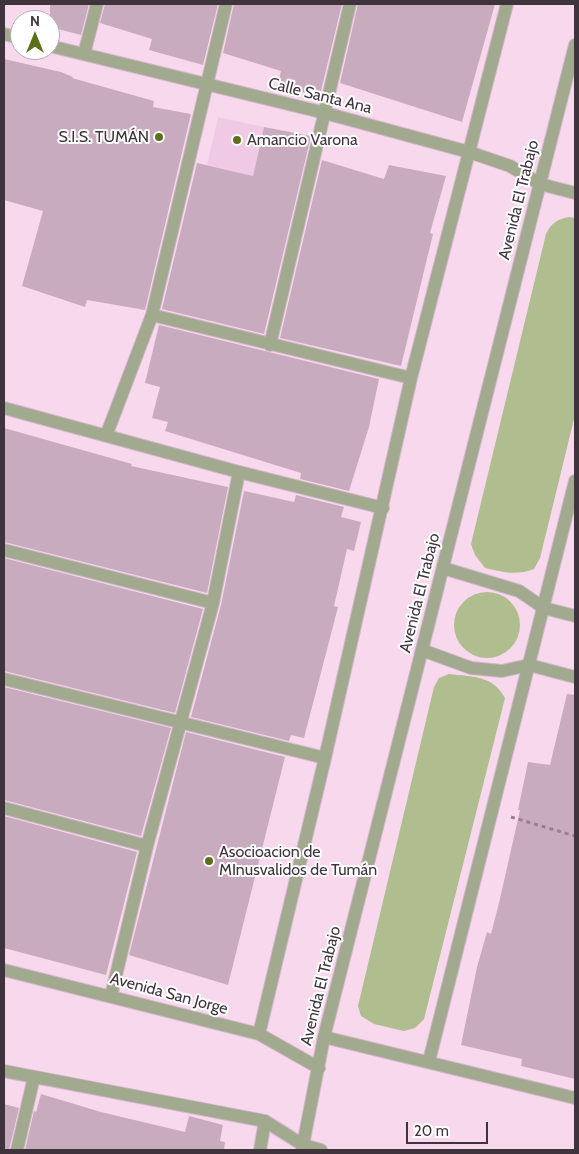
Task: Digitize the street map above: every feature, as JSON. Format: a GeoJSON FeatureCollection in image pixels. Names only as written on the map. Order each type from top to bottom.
{"type":"FeatureCollection","features":[{"type":"Feature","properties":{"kind":"street"},"geometry":{"type":"LineString","coordinates":[[84,54],[97,4]]}},
{"type":"Feature","properties":{"kind":"street"},"geometry":{"type":"LineString","coordinates":[[106,436],[152,315],[226,4]]}},
{"type":"Feature","properties":{"kind":"street"},"geometry":{"type":"LineString","coordinates":[[270,345],[326,113],[350,4]]}},
{"type":"Feature","properties":{"kind":"street"},"geometry":{"type":"LineString","coordinates":[[259,1034],[383,508],[411,378],[507,4]]}},
{"type":"Feature","properties":{"kind":"street","name":"Avenida El Trabajo"},"geometry":{"type":"LineString","coordinates":[[303,1148],[324,1037],[575,45]]}},
{"type":"Feature","properties":{"kind":"street","name":"Calle Santa Ana"},"geometry":{"type":"LineString","coordinates":[[60,48],[326,113],[469,152],[510,166],[540,184],[575,193]]}},
{"type":"Feature","properties":{"kind":"street"},"geometry":{"type":"LineString","coordinates":[[152,315],[411,378]]}},
{"type":"Feature","properties":{"kind":"street"},"geometry":{"type":"LineString","coordinates":[[4,408],[239,472],[383,508]]}},
{"type":"Feature","properties":{"kind":"street"},"geometry":{"type":"LineString","coordinates":[[111,996],[147,846],[213,603],[239,472]]}},
{"type":"Feature","properties":{"kind":"street"},"geometry":{"type":"LineString","coordinates":[[429,1061],[575,481]]}},
{"type":"Feature","properties":{"kind":"street"},"geometry":{"type":"LineString","coordinates":[[4,550],[213,603]]}},
{"type":"Feature","properties":{"kind":"street"},"geometry":{"type":"LineString","coordinates":[[443,568],[519,591],[544,608],[575,616]]}},
{"type":"Feature","properties":{"kind":"street"},"geometry":{"type":"LineString","coordinates":[[422,650],[471,668],[502,671],[529,665],[575,677]]}},
{"type":"Feature","properties":{"kind":"street"},"geometry":{"type":"LineString","coordinates":[[4,679],[180,724],[325,758]]}},
{"type":"Feature","properties":{"kind":"street"},"geometry":{"type":"LineString","coordinates":[[4,808],[147,846]]}},
{"type":"Feature","properties":{"kind":"street","name":"Avenida San Jorge"},"geometry":{"type":"LineString","coordinates":[[4,970],[259,1034],[319,1068]]}},
{"type":"Feature","properties":{"kind":"street"},"geometry":{"type":"LineString","coordinates":[[324,1037],[575,1098]]}},
{"type":"Feature","properties":{"kind":"street"},"geometry":{"type":"LineString","coordinates":[[4,1071],[265,1121],[303,1148],[321,1150]]}},
{"type":"Feature","properties":{"kind":"street"},"geometry":{"type":"LineString","coordinates":[[17,1150],[34,1077]]}},
{"type":"Feature","properties":{"kind":"street"},"geometry":{"type":"LineString","coordinates":[[260,1150],[265,1121]]}},
{"type":"Feature","properties":{"kind":"path"},"geometry":{"type":"LineString","coordinates":[[492,812],[575,836]]}},
{"type":"Feature","properties":{"kind":"shaded area","name":"Amancio Varona"},"geometry":{"type":"Polygon","coordinates":[[[218,117],[264,127],[253,176],[207,165],[218,117]]]}},
{"type":"Feature","properties":{"kind":"green space"},"geometry":{"type":"Polygon","coordinates":[[[569,217],[575,218],[575,415],[540,558],[534,569],[515,573],[498,571],[485,568],[475,555],[471,544],[546,234],[555,222],[569,217]]]}},
{"type":"Feature","properties":{"kind":"green space"},"geometry":{"type":"Polygon","coordinates":[[[487,592],[500,594],[510,602],[518,612],[520,625],[518,638],[510,648],[500,656],[487,658],[474,656],[464,648],[456,638],[454,625],[456,612],[464,602],[474,594],[487,592]]]}},
{"type":"Feature","properties":{"kind":"green space"},"geometry":{"type":"Polygon","coordinates":[[[449,674],[481,678],[488,681],[500,690],[505,698],[424,1019],[415,1028],[404,1031],[374,1024],[361,1016],[358,1006],[434,687],[439,678],[449,674]]]}},
{"type":"Feature","properties":{"kind":"building"},"geometry":{"type":"Polygon","coordinates":[[[50,4],[89,4],[81,35],[60,30],[60,10],[50,10],[50,4]]]}},
{"type":"Feature","properties":{"kind":"building"},"geometry":{"type":"Polygon","coordinates":[[[105,4],[218,4],[203,65],[149,50],[152,39],[100,23],[105,4]]]}},
{"type":"Feature","properties":{"kind":"building"},"geometry":{"type":"Polygon","coordinates":[[[234,4],[342,4],[320,95],[277,88],[281,71],[223,53],[234,4]]]}},
{"type":"Feature","properties":{"kind":"building"},"geometry":{"type":"Polygon","coordinates":[[[358,4],[495,4],[462,122],[340,83],[358,4]]]}},
{"type":"Feature","properties":{"kind":"building"},"geometry":{"type":"Polygon","coordinates":[[[4,59],[61,72],[72,78],[154,101],[153,107],[191,114],[145,310],[87,300],[85,307],[22,286],[43,211],[4,200],[4,59]]]}},
{"type":"Feature","properties":{"kind":"building"},"geometry":{"type":"Polygon","coordinates":[[[264,127],[311,136],[264,334],[162,309],[197,163],[253,176],[264,127]]]}},
{"type":"Feature","properties":{"kind":"building"},"geometry":{"type":"Polygon","coordinates":[[[322,160],[384,179],[389,165],[446,176],[430,233],[433,234],[401,366],[280,338],[322,160]]]}},
{"type":"Feature","properties":{"kind":"building"},"geometry":{"type":"Polygon","coordinates":[[[159,325],[379,379],[369,427],[349,491],[300,479],[301,473],[165,431],[168,422],[152,418],[160,387],[145,383],[159,325]]]}},
{"type":"Feature","properties":{"kind":"building"},"geometry":{"type":"Polygon","coordinates":[[[4,428],[132,464],[131,466],[228,487],[207,593],[4,542],[4,428]]]}},
{"type":"Feature","properties":{"kind":"building"},"geometry":{"type":"Polygon","coordinates":[[[244,491],[294,502],[296,495],[344,507],[341,517],[361,522],[354,551],[347,549],[334,606],[338,607],[304,738],[291,735],[289,741],[191,717],[221,605],[244,491]]]}},
{"type":"Feature","properties":{"kind":"building"},"geometry":{"type":"Polygon","coordinates":[[[4,558],[203,609],[175,713],[4,671],[4,558]]]}},
{"type":"Feature","properties":{"kind":"building"},"geometry":{"type":"Polygon","coordinates":[[[4,687],[171,728],[141,836],[4,800],[4,687]]]}},
{"type":"Feature","properties":{"kind":"building"},"geometry":{"type":"Polygon","coordinates":[[[567,694],[575,695],[575,1079],[521,1066],[522,1059],[461,1045],[477,967],[487,932],[491,934],[499,903],[520,810],[518,810],[528,762],[550,765],[567,694]]]}},
{"type":"Feature","properties":{"kind":"building","name":"Asocioacion de MInusvalidos de Tumán"},"geometry":{"type":"Polygon","coordinates":[[[186,732],[285,757],[228,985],[129,955],[186,732]]]}},
{"type":"Feature","properties":{"kind":"building"},"geometry":{"type":"Polygon","coordinates":[[[4,816],[137,852],[106,975],[4,948],[4,816]]]}},
{"type":"Feature","properties":{"kind":"building"},"geometry":{"type":"Polygon","coordinates":[[[41,1094],[101,1112],[185,1132],[189,1116],[223,1125],[220,1141],[225,1142],[224,1150],[25,1150],[34,1111],[36,1112],[41,1094]]]}},
{"type":"Feature","properties":{"kind":"building"},"geometry":{"type":"Polygon","coordinates":[[[4,1104],[19,1108],[9,1150],[4,1150],[4,1104]]]}},
{"type":"Feature","properties":{"kind":"place","name":"S.I.S. TUMÁN"},"geometry":{"type":"Point","coordinates":[159,137]}},
{"type":"Feature","properties":{"kind":"place","name":"Amancio Varona"},"geometry":{"type":"Point","coordinates":[237,140]}},
{"type":"Feature","properties":{"kind":"place","name":"Asocioacion de MInusvalidos de Tumán"},"geometry":{"type":"Point","coordinates":[209,861]}}]}
